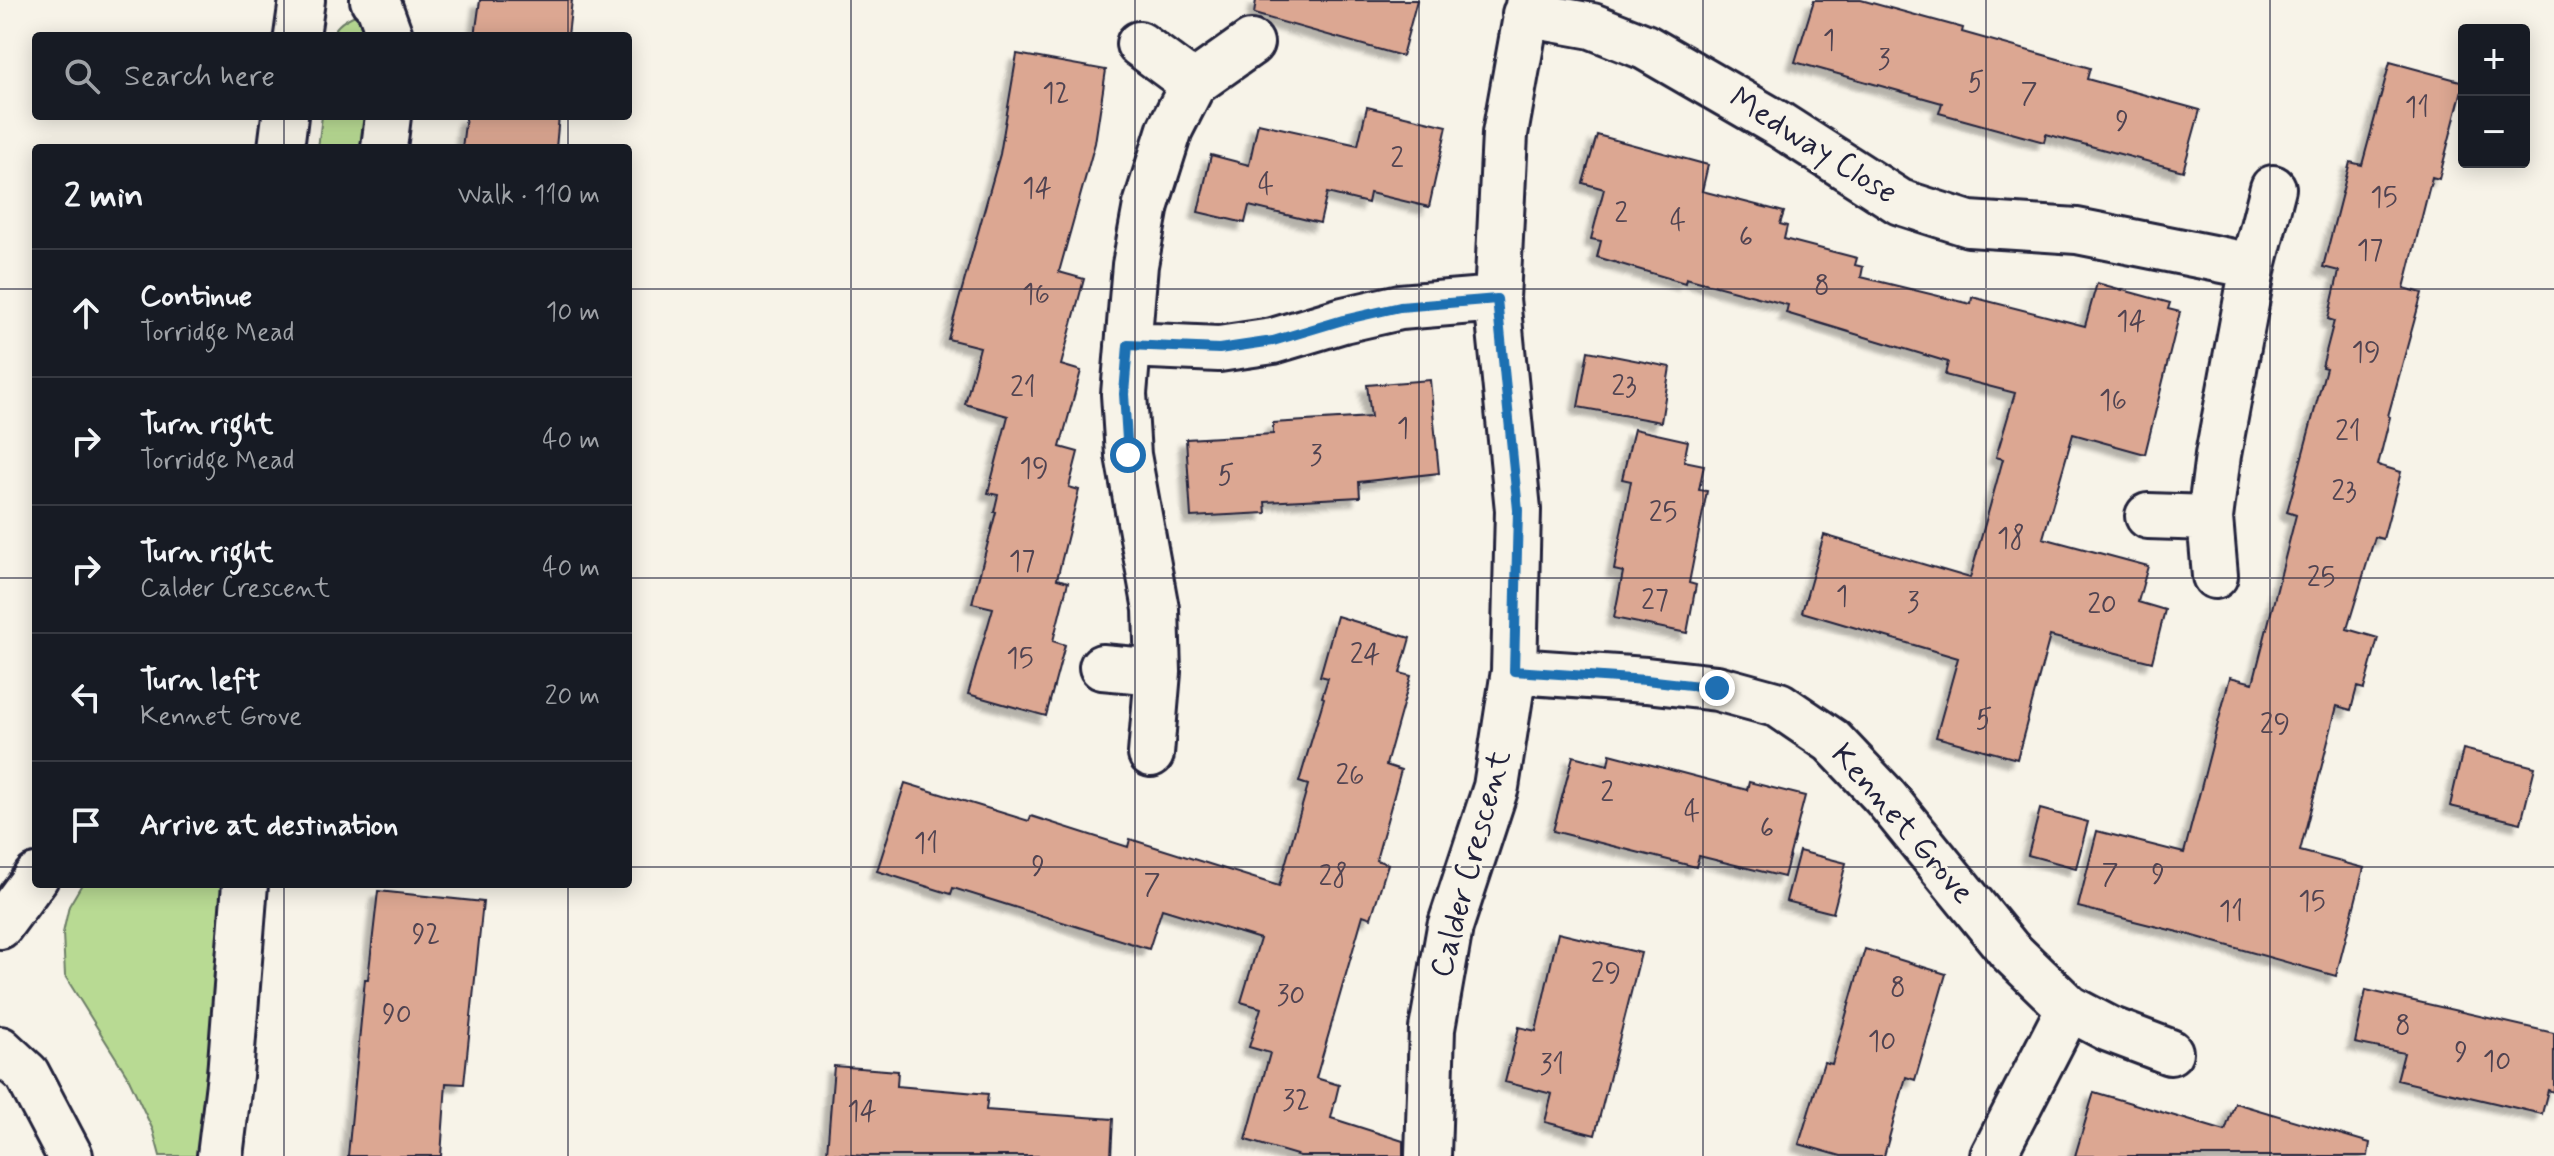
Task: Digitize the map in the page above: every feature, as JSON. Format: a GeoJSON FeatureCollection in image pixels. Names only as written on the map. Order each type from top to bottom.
{"type":"FeatureCollection","features":[{"type":"Feature","properties":{"kind":"street"},"geometry":{"type":"LineString","coordinates":[[298,32],[302,0]]}},
{"type":"Feature","properties":{"kind":"street"},"geometry":{"type":"LineString","coordinates":[[373,0],[378,3],[389,32]]}},
{"type":"Feature","properties":{"kind":"street","name":"Medway Close"},"geometry":{"type":"LineString","coordinates":[[1527,7],[1592,26],[1645,47],[1769,118],[1900,202],[1969,224],[2077,231],[2253,266]]}},
{"type":"Feature","properties":{"kind":"street","name":"Calder Crescent"},"geometry":{"type":"LineString","coordinates":[[1428,1156],[1432,1029],[1450,927],[1496,787],[1514,671],[1518,510],[1497,299],[1505,134],[1527,7]]}},
{"type":"Feature","properties":{"kind":"street"},"geometry":{"type":"LineString","coordinates":[[1151,754],[1158,672],[1156,609],[1128,455],[1124,394],[1135,265],[1146,205],[1170,129],[1193,84],[1251,43]]}},
{"type":"Feature","properties":{"kind":"street"},"geometry":{"type":"LineString","coordinates":[[1139,44],[1193,84]]}},
{"type":"Feature","properties":{"kind":"street"},"geometry":{"type":"LineString","coordinates":[[282,144],[284,120]]}},
{"type":"Feature","properties":{"kind":"street"},"geometry":{"type":"LineString","coordinates":[[384,144],[388,120]]}},
{"type":"Feature","properties":{"kind":"street"},"geometry":{"type":"LineString","coordinates":[[2215,576],[2210,518],[2218,455],[2253,266],[2273,188]]}},
{"type":"Feature","properties":{"kind":"street"},"geometry":{"type":"LineString","coordinates":[[1128,345],[1219,349],[1273,341],[1400,307],[1497,299]]}},
{"type":"Feature","properties":{"kind":"street"},"geometry":{"type":"LineString","coordinates":[[2148,516],[2210,518]]}},
{"type":"Feature","properties":{"kind":"street"},"geometry":{"type":"LineString","coordinates":[[1102,667],[1158,672]]}},
{"type":"Feature","properties":{"kind":"street","name":"Kennet Grove"},"geometry":{"type":"LineString","coordinates":[[1514,671],[1717,688],[1779,705],[1832,741],[1884,796],[2009,950],[2069,1008],[2109,1029],[2170,1052]]}},
{"type":"Feature","properties":{"kind":"street"},"geometry":{"type":"LineString","coordinates":[[0,926],[32,882]]}},
{"type":"Feature","properties":{"kind":"street"},"geometry":{"type":"LineString","coordinates":[[220,1156],[230,1075],[245,888]]}},
{"type":"Feature","properties":{"kind":"street"},"geometry":{"type":"LineString","coordinates":[[1993,1156],[2069,1008]]}},
{"type":"Feature","properties":{"kind":"street"},"geometry":{"type":"LineString","coordinates":[[0,1049],[27,1074],[70,1156]]}},
{"type":"Feature","properties":{"kind":"green space"},"geometry":{"type":"Polygon","coordinates":[[[355,15],[363,17],[376,32],[334,32],[355,15]]]}},
{"type":"Feature","properties":{"kind":"green space"},"geometry":{"type":"Polygon","coordinates":[[[322,120],[368,120],[366,144],[318,144],[322,120]]]}},
{"type":"Feature","properties":{"kind":"green space"},"geometry":{"type":"Polygon","coordinates":[[[80,888],[225,888],[198,1156],[160,1156],[153,1130],[128,1077],[65,976],[63,933],[69,906],[80,888]]]}},
{"type":"Feature","properties":{"kind":"building"},"geometry":{"type":"Polygon","coordinates":[[[480,0],[572,0],[568,32],[476,32],[480,0]]]}},
{"type":"Feature","properties":{"kind":"building"},"geometry":{"type":"Polygon","coordinates":[[[1256,0],[1417,0],[1402,56],[1254,14],[1256,0]]]}},
{"type":"Feature","properties":{"kind":"building"},"geometry":{"type":"Polygon","coordinates":[[[1814,0],[1861,0],[1963,28],[1962,32],[2090,68],[2087,79],[2200,110],[2183,171],[2046,134],[2044,142],[1939,113],[1942,103],[1795,62],[1814,0]]]}},
{"type":"Feature","properties":{"kind":"building"},"geometry":{"type":"Polygon","coordinates":[[[1017,54],[1106,70],[1095,143],[1059,272],[1084,279],[1061,365],[1081,371],[1060,447],[1078,452],[1069,487],[1079,490],[1057,579],[1068,582],[1053,641],[1065,645],[1046,716],[968,694],[993,608],[972,603],[996,512],[998,495],[988,493],[1008,416],[965,404],[980,347],[948,339],[1000,154],[1017,54]]]}},
{"type":"Feature","properties":{"kind":"building"},"geometry":{"type":"Polygon","coordinates":[[[2390,62],[2458,80],[2458,105],[2439,179],[2432,177],[2404,288],[2422,293],[2388,416],[2378,465],[2401,472],[2383,539],[2375,537],[2347,629],[2378,638],[2364,689],[2357,687],[2351,710],[2337,706],[2300,851],[2364,868],[2336,976],[2078,907],[2097,831],[2184,853],[2230,677],[2253,683],[2296,515],[2287,512],[2326,368],[2322,367],[2334,321],[2328,319],[2339,271],[2323,267],[2350,162],[2362,165],[2390,62]]]}},
{"type":"Feature","properties":{"kind":"building"},"geometry":{"type":"Polygon","coordinates":[[[1367,107],[1447,126],[1429,207],[1370,193],[1368,203],[1327,193],[1320,223],[1249,206],[1245,223],[1198,212],[1211,155],[1249,165],[1258,123],[1358,145],[1367,107]]]}},
{"type":"Feature","properties":{"kind":"building"},"geometry":{"type":"Polygon","coordinates":[[[466,120],[559,120],[556,144],[462,144],[466,120]]]}},
{"type":"Feature","properties":{"kind":"building"},"geometry":{"type":"Polygon","coordinates":[[[1597,135],[1708,165],[1702,191],[1784,212],[1780,224],[1787,226],[1784,239],[1857,258],[1855,265],[1863,267],[1861,277],[1971,304],[1972,297],[2085,326],[2097,283],[2170,303],[2168,309],[2180,312],[2145,454],[2073,434],[2043,538],[2148,566],[2138,602],[2165,610],[2152,662],[2050,636],[2017,759],[1936,737],[1958,658],[1802,612],[1824,535],[1970,578],[2003,459],[1996,457],[2015,393],[1945,375],[1948,362],[1786,313],[1788,305],[1686,278],[1685,283],[1597,257],[1601,241],[1591,239],[1604,189],[1583,183],[1597,135]]]}},
{"type":"Feature","properties":{"kind":"building"},"geometry":{"type":"Polygon","coordinates":[[[1588,351],[1670,367],[1661,422],[1578,407],[1588,351]]]}},
{"type":"Feature","properties":{"kind":"building"},"geometry":{"type":"Polygon","coordinates":[[[1430,380],[1439,473],[1359,482],[1360,497],[1265,502],[1266,513],[1191,517],[1186,439],[1273,434],[1273,423],[1371,417],[1367,385],[1430,380]]]}},
{"type":"Feature","properties":{"kind":"building"},"geometry":{"type":"Polygon","coordinates":[[[1634,429],[1688,441],[1684,461],[1704,465],[1699,490],[1707,491],[1689,583],[1696,585],[1687,633],[1614,618],[1623,572],[1614,570],[1631,481],[1622,479],[1634,429]]]}},
{"type":"Feature","properties":{"kind":"building"},"geometry":{"type":"Polygon","coordinates":[[[1337,616],[1410,638],[1400,673],[1411,676],[1386,765],[1401,770],[1376,860],[1388,864],[1371,918],[1363,915],[1316,1078],[1339,1085],[1331,1118],[1403,1141],[1403,1156],[1300,1156],[1246,1140],[1270,1053],[1249,1047],[1261,1008],[1241,1002],[1260,939],[1162,909],[1149,949],[953,888],[951,894],[877,871],[905,783],[1029,821],[1031,816],[1128,847],[1130,839],[1279,886],[1308,785],[1299,782],[1324,698],[1328,678],[1320,676],[1337,616]]]}},
{"type":"Feature","properties":{"kind":"building"},"geometry":{"type":"Polygon","coordinates":[[[2463,749],[2535,767],[2521,823],[2450,806],[2463,749]]]}},
{"type":"Feature","properties":{"kind":"building"},"geometry":{"type":"Polygon","coordinates":[[[1610,754],[1747,790],[1749,782],[1805,796],[1784,877],[1699,856],[1696,867],[1553,831],[1573,756],[1608,765],[1610,754]]]}},
{"type":"Feature","properties":{"kind":"building"},"geometry":{"type":"Polygon","coordinates":[[[2040,809],[2088,822],[2076,868],[2028,855],[2040,809]]]}},
{"type":"Feature","properties":{"kind":"building"},"geometry":{"type":"Polygon","coordinates":[[[1799,851],[1846,863],[1833,913],[1786,901],[1799,851]]]}},
{"type":"Feature","properties":{"kind":"building"},"geometry":{"type":"Polygon","coordinates":[[[378,891],[483,902],[464,1084],[446,1083],[441,1156],[348,1156],[365,979],[368,979],[378,891]]]}},
{"type":"Feature","properties":{"kind":"building"},"geometry":{"type":"Polygon","coordinates":[[[1558,933],[1641,953],[1595,1135],[1545,1122],[1552,1094],[1505,1082],[1519,1027],[1536,1031],[1558,933]]]}},
{"type":"Feature","properties":{"kind":"building"},"geometry":{"type":"Polygon","coordinates":[[[1865,949],[1946,974],[1915,1080],[1906,1077],[1884,1156],[1841,1156],[1799,1144],[1824,1062],[1832,1064],[1865,949]]]}},
{"type":"Feature","properties":{"kind":"building"},"geometry":{"type":"Polygon","coordinates":[[[2366,990],[2554,1033],[2554,1092],[2548,1090],[2542,1114],[2397,1080],[2404,1053],[2355,1043],[2366,990]]]}},
{"type":"Feature","properties":{"kind":"building"},"geometry":{"type":"Polygon","coordinates":[[[834,1066],[898,1071],[897,1086],[988,1094],[986,1110],[1113,1119],[1111,1156],[865,1156],[827,1153],[834,1066]]]}},
{"type":"Feature","properties":{"kind":"building"},"geometry":{"type":"Polygon","coordinates":[[[2094,1092],[2225,1131],[2235,1103],[2370,1143],[2368,1156],[2075,1156],[2094,1092]]]}},
{"type":"Feature","properties":{"kind":"route"},"geometry":{"type":"LineString","coordinates":[[1128,455],[1124,394],[1128,345],[1219,349],[1273,341],[1400,307],[1497,299],[1518,510],[1514,671],[1717,688]]}}]}
